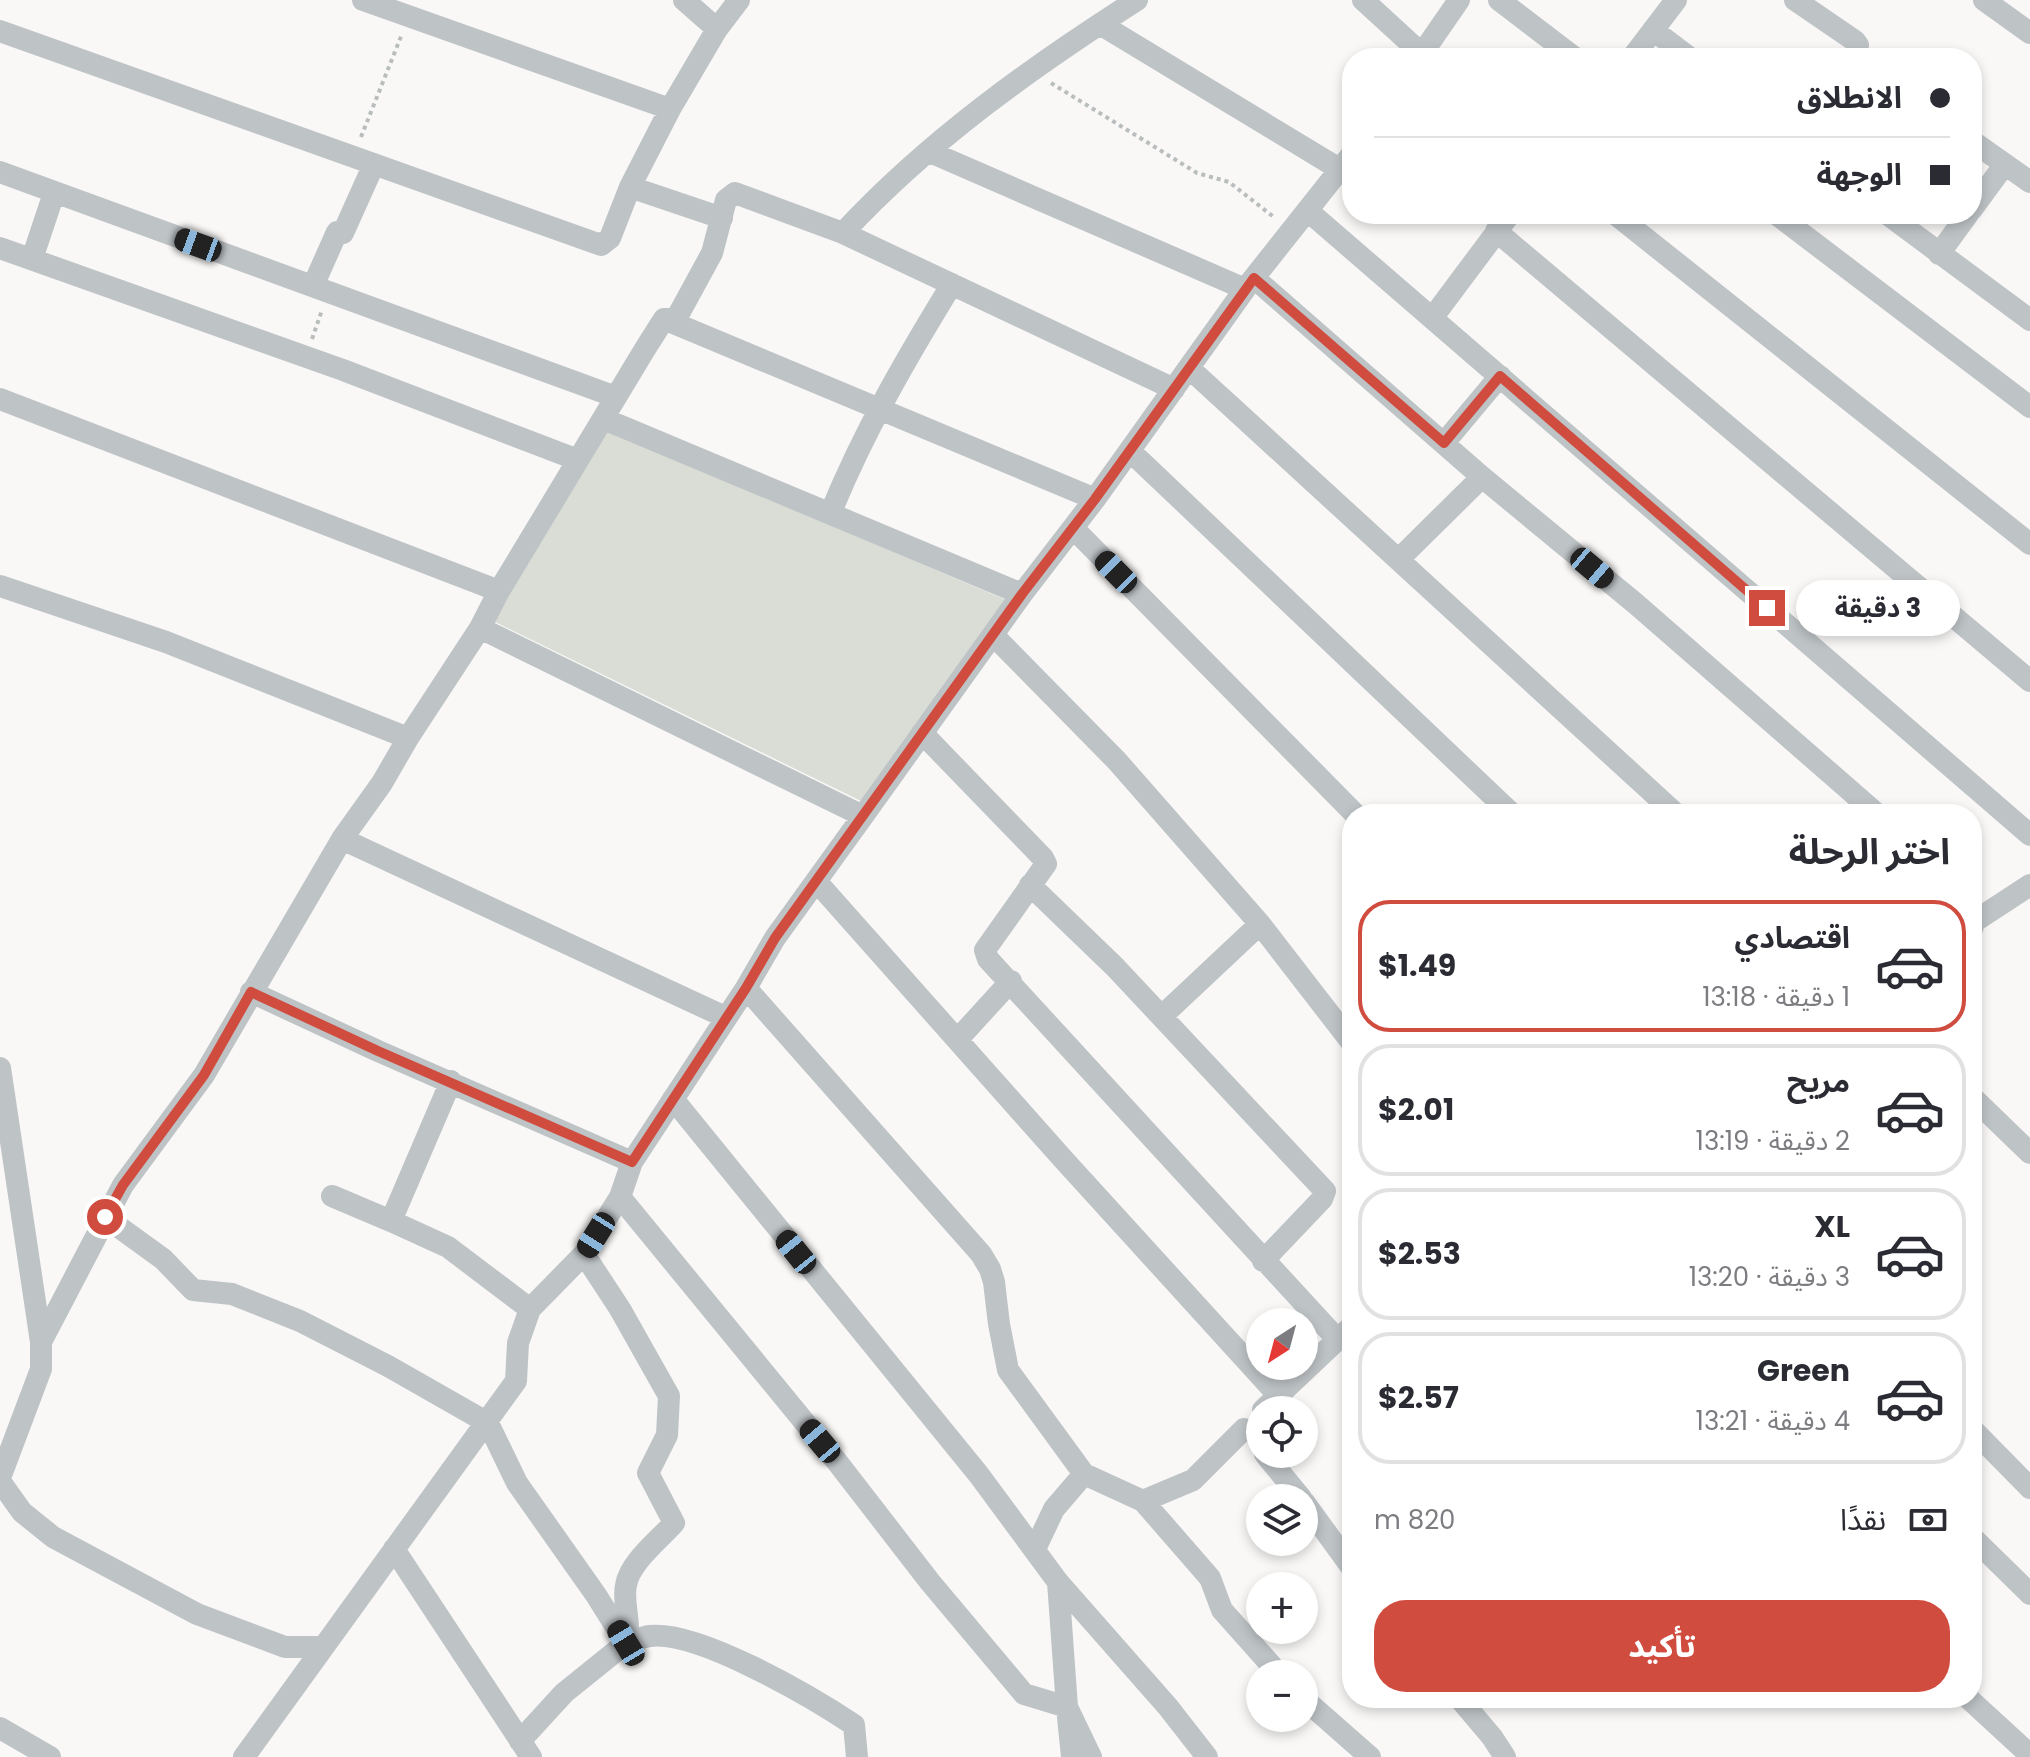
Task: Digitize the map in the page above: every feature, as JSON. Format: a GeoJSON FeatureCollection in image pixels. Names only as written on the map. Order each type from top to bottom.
{"type":"FeatureCollection","features":[{"type":"Feature","properties":{"kind":"street"},"geometry":{"type":"LineString","coordinates":[[363,0],[670,109]]}},
{"type":"Feature","properties":{"kind":"street"},"geometry":{"type":"LineString","coordinates":[[684,0],[717,29]]}},
{"type":"Feature","properties":{"kind":"street"},"geometry":{"type":"LineString","coordinates":[[0,31],[601,245],[610,238],[630,187],[670,109],[717,29],[739,0]]}},
{"type":"Feature","properties":{"kind":"street"},"geometry":{"type":"LineString","coordinates":[[843,233],[872,202],[1030,70],[1137,0]]}},
{"type":"Feature","properties":{"kind":"street"},"geometry":{"type":"LineString","coordinates":[[1363,0],[1413,48]]}},
{"type":"Feature","properties":{"kind":"street"},"geometry":{"type":"LineString","coordinates":[[1499,0],[1562,48]]}},
{"type":"Feature","properties":{"kind":"street"},"geometry":{"type":"LineString","coordinates":[[1640,48],[1676,0]]}},
{"type":"Feature","properties":{"kind":"street"},"geometry":{"type":"LineString","coordinates":[[1795,0],[1855,41],[1858,48]]}},
{"type":"Feature","properties":{"kind":"street"},"geometry":{"type":"LineString","coordinates":[[1984,0],[2030,33]]}},
{"type":"Feature","properties":{"kind":"street"},"geometry":{"type":"LineString","coordinates":[[1425,48],[1449,4]]}},
{"type":"Feature","properties":{"kind":"street"},"geometry":{"type":"LineString","coordinates":[[1100,24],[1342,159]]}},
{"type":"Feature","properties":{"kind":"street"},"geometry":{"type":"LineString","coordinates":[[1653,30],[1677,48]]}},
{"type":"Feature","properties":{"kind":"street"},"geometry":{"type":"LineString","coordinates":[[1982,148],[2018,174],[2030,201]]}},
{"type":"Feature","properties":{"kind":"street"},"geometry":{"type":"LineString","coordinates":[[930,152],[1250,283],[1636,604],[1866,804]]}},
{"type":"Feature","properties":{"kind":"street"},"geometry":{"type":"LineString","coordinates":[[321,289],[337,232],[343,233],[364,161]]}},
{"type":"Feature","properties":{"kind":"street"},"geometry":{"type":"LineString","coordinates":[[244,1757],[516,1381],[518,1343],[530,1309],[584,1254],[620,1197],[632,1162],[746,988],[775,938],[1250,283],[1342,168]]}},
{"type":"Feature","properties":{"kind":"street"},"geometry":{"type":"LineString","coordinates":[[0,172],[616,397]]}},
{"type":"Feature","properties":{"kind":"street"},"geometry":{"type":"LineString","coordinates":[[1982,201],[2018,174]]}},
{"type":"Feature","properties":{"kind":"street"},"geometry":{"type":"LineString","coordinates":[[630,187],[722,218]]}},
{"type":"Feature","properties":{"kind":"street"},"geometry":{"type":"LineString","coordinates":[[32,259],[54,193]]}},
{"type":"Feature","properties":{"kind":"street"},"geometry":{"type":"LineString","coordinates":[[664,319],[676,319],[706,266],[726,200],[735,193],[843,233],[1174,389]]}},
{"type":"Feature","properties":{"kind":"street"},"geometry":{"type":"LineString","coordinates":[[1308,211],[2030,835]]}},
{"type":"Feature","properties":{"kind":"street"},"geometry":{"type":"LineString","coordinates":[[1433,317],[1502,224]]}},
{"type":"Feature","properties":{"kind":"street"},"geometry":{"type":"LineString","coordinates":[[1504,224],[2030,681]]}},
{"type":"Feature","properties":{"kind":"street"},"geometry":{"type":"LineString","coordinates":[[1628,224],[2030,544]]}},
{"type":"Feature","properties":{"kind":"street"},"geometry":{"type":"LineString","coordinates":[[1789,224],[2030,407]]}},
{"type":"Feature","properties":{"kind":"street"},"geometry":{"type":"LineString","coordinates":[[1900,224],[2030,320]]}},
{"type":"Feature","properties":{"kind":"street"},"geometry":{"type":"LineString","coordinates":[[1939,254],[1961,224]]}},
{"type":"Feature","properties":{"kind":"street"},"geometry":{"type":"LineString","coordinates":[[0,248],[305,356],[578,460]]}},
{"type":"Feature","properties":{"kind":"street"},"geometry":{"type":"LineString","coordinates":[[831,512],[852,460],[952,284]]}},
{"type":"Feature","properties":{"kind":"street"},"geometry":{"type":"LineString","coordinates":[[41,1342],[123,1185],[204,1075],[342,839],[382,783],[480,628],[499,591],[664,319]]}},
{"type":"Feature","properties":{"kind":"street"},"geometry":{"type":"LineString","coordinates":[[664,319],[1095,499]]}},
{"type":"Feature","properties":{"kind":"street"},"geometry":{"type":"LineString","coordinates":[[1189,368],[1665,804]]}},
{"type":"Feature","properties":{"kind":"street"},"geometry":{"type":"LineString","coordinates":[[1444,443],[1500,376]]}},
{"type":"Feature","properties":{"kind":"street"},"geometry":{"type":"LineString","coordinates":[[0,399],[499,591]]}},
{"type":"Feature","properties":{"kind":"street"},"geometry":{"type":"LineString","coordinates":[[604,419],[1022,594]]}},
{"type":"Feature","properties":{"kind":"street"},"geometry":{"type":"LineString","coordinates":[[1130,451],[1501,804]]}},
{"type":"Feature","properties":{"kind":"street"},"geometry":{"type":"LineString","coordinates":[[1399,559],[1482,477]]}},
{"type":"Feature","properties":{"kind":"street"},"geometry":{"type":"LineString","coordinates":[[1073,528],[1345,804]]}},
{"type":"Feature","properties":{"kind":"street"},"geometry":{"type":"LineString","coordinates":[[0,586],[166,642],[408,738]]}},
{"type":"Feature","properties":{"kind":"street"},"geometry":{"type":"LineString","coordinates":[[480,628],[863,816]]}},
{"type":"Feature","properties":{"kind":"street"},"geometry":{"type":"LineString","coordinates":[[993,635],[1117,761],[1260,924],[1342,1030]]}},
{"type":"Feature","properties":{"kind":"street"},"geometry":{"type":"LineString","coordinates":[[922,733],[1046,864],[985,950],[988,959],[1263,1261],[1342,1329]]}},
{"type":"Feature","properties":{"kind":"street"},"geometry":{"type":"LineString","coordinates":[[342,839],[725,1017]]}},
{"type":"Feature","properties":{"kind":"street"},"geometry":{"type":"LineString","coordinates":[[816,881],[1063,1159],[1259,1396]]}},
{"type":"Feature","properties":{"kind":"street"},"geometry":{"type":"LineString","coordinates":[[1030,885],[1115,967],[1325,1191],[1322,1199],[1263,1261]]}},
{"type":"Feature","properties":{"kind":"street"},"geometry":{"type":"LineString","coordinates":[[1982,916],[2030,885]]}},
{"type":"Feature","properties":{"kind":"street"},"geometry":{"type":"LineString","coordinates":[[1162,1016],[1260,924]]}},
{"type":"Feature","properties":{"kind":"street"},"geometry":{"type":"LineString","coordinates":[[958,1039],[1011,981]]}},
{"type":"Feature","properties":{"kind":"street"},"geometry":{"type":"LineString","coordinates":[[746,988],[981,1254],[994,1282],[1008,1370],[1084,1474],[1143,1501],[1210,1578],[1222,1610],[1267,1660]]}},
{"type":"Feature","properties":{"kind":"street"},"geometry":{"type":"LineString","coordinates":[[251,992],[632,1162]]}},
{"type":"Feature","properties":{"kind":"street"},"geometry":{"type":"LineString","coordinates":[[0,1068],[41,1342],[41,1369],[0,1480],[22,1512],[53,1537],[197,1614],[285,1647],[323,1647]]}},
{"type":"Feature","properties":{"kind":"street"},"geometry":{"type":"LineString","coordinates":[[391,1221],[451,1081]]}},
{"type":"Feature","properties":{"kind":"street"},"geometry":{"type":"LineString","coordinates":[[673,1099],[988,1485],[1058,1582],[1168,1707],[1207,1757]]}},
{"type":"Feature","properties":{"kind":"street"},"geometry":{"type":"LineString","coordinates":[[1982,1107],[2030,1153]]}},
{"type":"Feature","properties":{"kind":"street"},"geometry":{"type":"LineString","coordinates":[[332,1196],[448,1247],[530,1309]]}},
{"type":"Feature","properties":{"kind":"street"},"geometry":{"type":"LineString","coordinates":[[620,1197],[1024,1694],[1067,1707],[1091,1757]]}},
{"type":"Feature","properties":{"kind":"street"},"geometry":{"type":"LineString","coordinates":[[105,1217],[163,1259],[193,1290],[232,1294],[300,1321],[388,1366],[488,1423],[517,1483],[626,1643]]}},
{"type":"Feature","properties":{"kind":"street"},"geometry":{"type":"LineString","coordinates":[[584,1254],[620,1309],[669,1396],[667,1435],[648,1473],[674,1523],[633,1569],[626,1585],[630,1628],[626,1643]]}},
{"type":"Feature","properties":{"kind":"street"},"geometry":{"type":"LineString","coordinates":[[1278,1396],[1342,1335]]}},
{"type":"Feature","properties":{"kind":"street"},"geometry":{"type":"LineString","coordinates":[[1143,1501],[1193,1480],[1244,1429],[1246,1431]]}},
{"type":"Feature","properties":{"kind":"street"},"geometry":{"type":"LineString","coordinates":[[1982,1439],[2030,1488]]}},
{"type":"Feature","properties":{"kind":"street"},"geometry":{"type":"LineString","coordinates":[[1276,1468],[1289,1484]]}},
{"type":"Feature","properties":{"kind":"street"},"geometry":{"type":"LineString","coordinates":[[1035,1549],[1054,1509],[1084,1474]]}},
{"type":"Feature","properties":{"kind":"street"},"geometry":{"type":"LineString","coordinates":[[1318,1522],[1342,1554]]}},
{"type":"Feature","properties":{"kind":"street"},"geometry":{"type":"LineString","coordinates":[[1982,1547],[2030,1594]]}},
{"type":"Feature","properties":{"kind":"street"},"geometry":{"type":"LineString","coordinates":[[394,1549],[526,1749],[564,1693],[626,1643],[651,1635],[682,1639],[735,1657],[815,1699],[854,1725],[857,1757]]}},
{"type":"Feature","properties":{"kind":"street"},"geometry":{"type":"LineString","coordinates":[[1058,1582],[1072,1757]]}},
{"type":"Feature","properties":{"kind":"street"},"geometry":{"type":"LineString","coordinates":[[1467,1708],[1505,1757]]}},
{"type":"Feature","properties":{"kind":"street"},"geometry":{"type":"LineString","coordinates":[[1979,1708],[2030,1755]]}},
{"type":"Feature","properties":{"kind":"street"},"geometry":{"type":"LineString","coordinates":[[1318,1711],[1370,1757]]}},
{"type":"Feature","properties":{"kind":"street"},"geometry":{"type":"LineString","coordinates":[[0,1728],[50,1757]]}},
{"type":"Feature","properties":{"kind":"path"},"geometry":{"type":"LineString","coordinates":[[364,161],[409,17]]}},
{"type":"Feature","properties":{"kind":"path"},"geometry":{"type":"LineString","coordinates":[[1030,70],[1197,173],[1229,182],[1293,232]]}},
{"type":"Feature","properties":{"kind":"path"},"geometry":{"type":"LineString","coordinates":[[305,356],[321,289]]}},
{"type":"Feature","properties":{"kind":"shaded area"},"geometry":{"type":"Polygon","coordinates":[[[604,429],[1011,602],[863,802],[491,620],[604,429]]]}},
{"type":"Feature","properties":{"kind":"route"},"geometry":{"type":"LineString","coordinates":[[105,1217],[123,1185],[204,1075],[251,992],[632,1162],[746,988],[775,938],[1254,278],[1444,443],[1500,376],[1767,608]]}}]}
